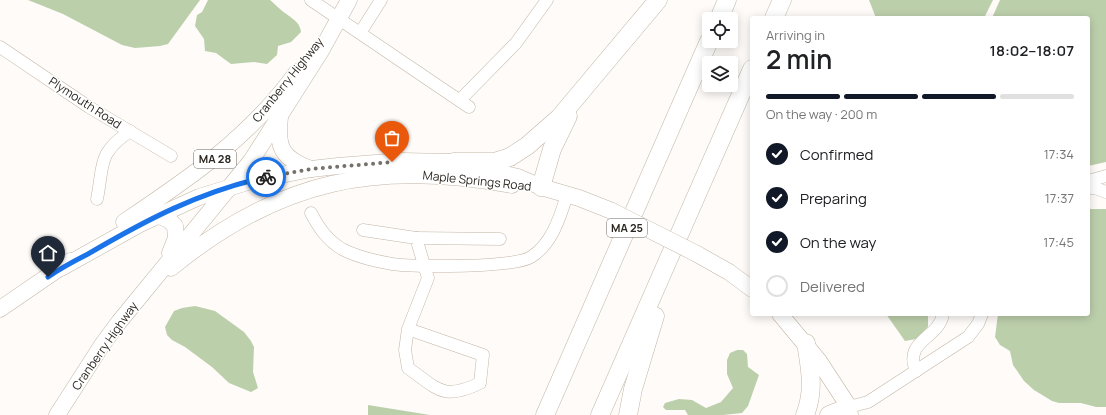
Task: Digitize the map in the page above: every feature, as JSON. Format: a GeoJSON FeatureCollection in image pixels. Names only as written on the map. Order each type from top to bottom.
{"type":"FeatureCollection","features":[{"type":"Feature","properties":{"kind":"highway"},"geometry":{"type":"LineString","coordinates":[[453,162],[486,163],[510,157],[528,146],[542,134],[581,93],[658,0]]}},
{"type":"Feature","properties":{"kind":"highway"},"geometry":{"type":"LineString","coordinates":[[722,12],[727,0]]}},
{"type":"Feature","properties":{"kind":"highway"},"geometry":{"type":"LineString","coordinates":[[775,16],[782,0]]}},
{"type":"Feature","properties":{"kind":"highway","name":"MA 25"},"geometry":{"type":"LineString","coordinates":[[545,415],[706,48]]}},
{"type":"Feature","properties":{"kind":"highway"},"geometry":{"type":"LineString","coordinates":[[600,415],[750,74]]}},
{"type":"Feature","properties":{"kind":"highway"},"geometry":{"type":"LineString","coordinates":[[541,187],[558,135],[581,93]]}},
{"type":"Feature","properties":{"kind":"highway"},"geometry":{"type":"LineString","coordinates":[[628,415],[632,389],[646,343],[696,196]]}},
{"type":"Feature","properties":{"kind":"highway"},"geometry":{"type":"LineString","coordinates":[[805,415],[811,398],[812,388],[806,343]]}},
{"type":"Feature","properties":{"kind":"highway"},"geometry":{"type":"LineString","coordinates":[[829,415],[851,411]]}},
{"type":"Feature","properties":{"kind":"main road","name":"Cranberry Highway"},"geometry":{"type":"LineString","coordinates":[[57,415],[102,345],[167,262],[232,186],[281,116],[321,51],[349,0]]}},
{"type":"Feature","properties":{"kind":"main road","name":"Cranberry Highway"},"geometry":{"type":"LineString","coordinates":[[61,268],[86,248],[202,170],[231,146],[278,96],[338,18]]}},
{"type":"Feature","properties":{"kind":"main road"},"geometry":{"type":"LineString","coordinates":[[281,116],[279,140],[284,153],[293,161],[311,169]]}},
{"type":"Feature","properties":{"kind":"main road","name":"Maple Springs Road"},"geometry":{"type":"LineString","coordinates":[[232,186],[311,169],[401,162],[453,162],[518,177],[541,187],[612,211],[697,254],[729,272],[750,288]]}},
{"type":"Feature","properties":{"kind":"main road","name":"Maple Springs Road"},"geometry":{"type":"LineString","coordinates":[[137,300],[187,256],[229,225],[276,202],[313,189],[366,177],[401,174],[453,176],[517,186],[541,187]]}},
{"type":"Feature","properties":{"kind":"main road","name":"Cranberry Highway"},"geometry":{"type":"LineString","coordinates":[[3,305],[61,268],[157,215],[199,197],[232,186]]}},
{"type":"Feature","properties":{"kind":"main road"},"geometry":{"type":"LineString","coordinates":[[157,215],[173,223],[176,230],[176,238],[167,262]]}},
{"type":"Feature","properties":{"kind":"main road"},"geometry":{"type":"LineString","coordinates":[[782,316],[806,343],[835,383],[851,411]]}},
{"type":"Feature","properties":{"kind":"street"},"geometry":{"type":"LineString","coordinates":[[312,0],[464,103],[516,43],[547,0]]}},
{"type":"Feature","properties":{"kind":"street"},"geometry":{"type":"LineString","coordinates":[[360,33],[381,0]]}},
{"type":"Feature","properties":{"kind":"street","name":"Plymouth Road"},"geometry":{"type":"LineString","coordinates":[[0,47],[171,156]]}},
{"type":"Feature","properties":{"kind":"street"},"geometry":{"type":"LineString","coordinates":[[97,199],[102,164],[107,152],[116,141],[130,131]]}},
{"type":"Feature","properties":{"kind":"street"},"geometry":{"type":"LineString","coordinates":[[1090,180],[1106,176]]}},
{"type":"Feature","properties":{"kind":"street"},"geometry":{"type":"LineString","coordinates":[[1090,188],[1095,188],[1106,192]]}},
{"type":"Feature","properties":{"kind":"street"},"geometry":{"type":"LineString","coordinates":[[311,213],[324,234],[335,244],[348,252],[386,263],[424,266],[507,263],[528,258],[541,249],[548,240],[567,195]]}},
{"type":"Feature","properties":{"kind":"street"},"geometry":{"type":"LineString","coordinates":[[363,230],[416,238],[500,239]]}},
{"type":"Feature","properties":{"kind":"street"},"geometry":{"type":"LineString","coordinates":[[408,329],[483,356],[480,383],[464,390],[442,392],[408,368],[405,350],[408,329],[428,278],[416,238]]}},
{"type":"Feature","properties":{"kind":"street"},"geometry":{"type":"LineString","coordinates":[[916,371],[913,356],[916,348],[936,328],[940,323],[942,316]]}},
{"type":"Feature","properties":{"kind":"street"},"geometry":{"type":"LineString","coordinates":[[851,411],[868,402],[968,337],[978,324],[981,316]]}},
{"type":"Feature","properties":{"kind":"green space"},"geometry":{"type":"Polygon","coordinates":[[[28,0],[200,0],[168,44],[135,48],[122,45],[63,14],[28,0]]]}},
{"type":"Feature","properties":{"kind":"green space"},"geometry":{"type":"Polygon","coordinates":[[[208,0],[270,0],[296,21],[301,32],[291,42],[278,46],[277,55],[267,64],[254,62],[231,64],[216,53],[205,51],[204,39],[195,26],[197,15],[202,12],[208,0]]]}},
{"type":"Feature","properties":{"kind":"green space"},"geometry":{"type":"Polygon","coordinates":[[[869,0],[993,0],[985,16],[875,16],[869,0]]]}},
{"type":"Feature","properties":{"kind":"green space"},"geometry":{"type":"Polygon","coordinates":[[[1000,0],[1106,0],[1106,162],[1090,166],[1090,16],[993,16],[1000,0]]]}},
{"type":"Feature","properties":{"kind":"green space"},"geometry":{"type":"Polygon","coordinates":[[[1090,209],[1106,209],[1106,407],[1096,407],[1081,403],[1059,403],[1052,401],[1034,390],[1024,381],[1013,365],[1010,351],[1000,345],[995,337],[998,316],[1090,316],[1090,209]]]}},
{"type":"Feature","properties":{"kind":"green space"},"geometry":{"type":"Polygon","coordinates":[[[195,306],[215,311],[244,332],[251,341],[254,347],[253,372],[258,388],[251,392],[229,383],[212,367],[167,335],[165,327],[174,311],[195,306]]]}},
{"type":"Feature","properties":{"kind":"green space"},"geometry":{"type":"Polygon","coordinates":[[[887,316],[928,316],[928,327],[916,339],[905,341],[887,316]]]}},
{"type":"Feature","properties":{"kind":"green space"},"geometry":{"type":"Polygon","coordinates":[[[737,350],[743,350],[747,354],[748,367],[759,375],[748,406],[742,413],[723,415],[688,415],[685,410],[666,410],[663,407],[665,403],[679,399],[692,400],[706,408],[721,402],[733,388],[727,374],[727,360],[730,353],[737,350]]]}},
{"type":"Feature","properties":{"kind":"green space"},"geometry":{"type":"Polygon","coordinates":[[[368,405],[430,415],[368,415],[368,405]]]}},
{"type":"Feature","properties":{"kind":"way so far"},"geometry":{"type":"LineString","coordinates":[[266,177],[311,169],[392,162]]}},
{"type":"Feature","properties":{"kind":"route"},"geometry":{"type":"LineString","coordinates":[[48,277],[61,268],[157,215],[199,197],[266,177]]}}]}
